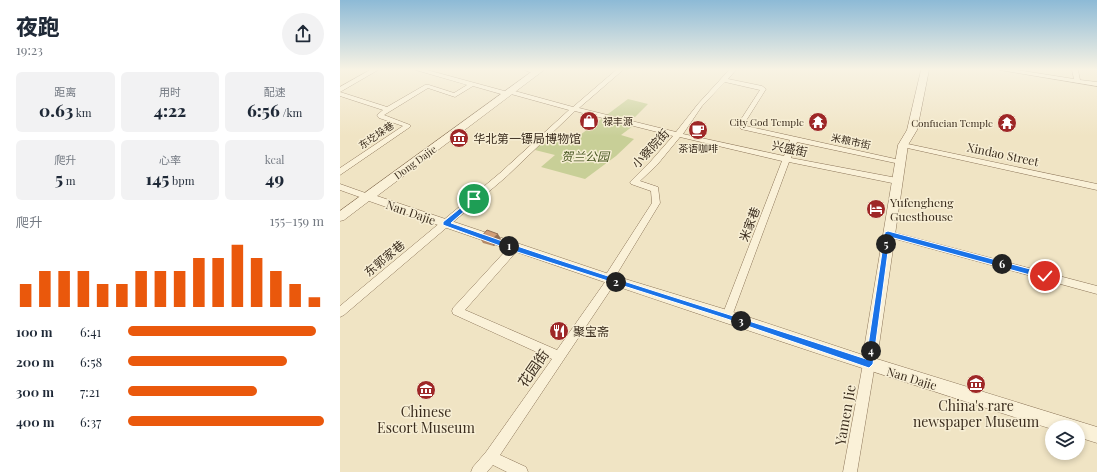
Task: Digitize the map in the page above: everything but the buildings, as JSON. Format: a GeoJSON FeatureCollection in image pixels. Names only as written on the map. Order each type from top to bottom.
{"type":"FeatureCollection","features":[{"type":"Feature","properties":{"kind":"street"},"geometry":{"type":"LineString","coordinates":[[388,109],[417,92]]}},
{"type":"Feature","properties":{"kind":"street"},"geometry":{"type":"LineString","coordinates":[[446,92],[455,95],[460,92]]}},
{"type":"Feature","properties":{"kind":"street","name":"兴盛街"},"geometry":{"type":"LineString","coordinates":[[504,92],[678,135],[786,159],[897,181]]}},
{"type":"Feature","properties":{"kind":"street","name":"东郭家巷"},"geometry":{"type":"LineString","coordinates":[[340,312],[503,175],[594,92]]}},
{"type":"Feature","properties":{"kind":"street","name":"小察院街"},"geometry":{"type":"LineString","coordinates":[[610,280],[656,203],[655,189],[634,182],[654,163],[678,135],[700,105],[712,92]]}},
{"type":"Feature","properties":{"kind":"street","name":"米粮市街"},"geometry":{"type":"LineString","coordinates":[[761,92],[741,124],[743,128],[900,162]]}},
{"type":"Feature","properties":{"kind":"street"},"geometry":{"type":"LineString","coordinates":[[869,364],[903,145],[912,130],[920,92]]}},
{"type":"Feature","properties":{"kind":"street","name":"Dong Dajie"},"geometry":{"type":"LineString","coordinates":[[340,217],[509,93]]}},
{"type":"Feature","properties":{"kind":"street","name":"东圪垛巷"},"geometry":{"type":"LineString","coordinates":[[340,94],[388,109]]}},
{"type":"Feature","properties":{"kind":"street","name":"东圪垛巷"},"geometry":{"type":"LineString","coordinates":[[340,172],[408,126],[381,117],[380,115],[388,109]]}},
{"type":"Feature","properties":{"kind":"street","name":"米家巷"},"geometry":{"type":"LineString","coordinates":[[727,316],[794,140]]}},
{"type":"Feature","properties":{"kind":"street","name":"Xindao Street"},"geometry":{"type":"LineString","coordinates":[[903,145],[1097,187]]}},
{"type":"Feature","properties":{"kind":"street"},"geometry":{"type":"LineString","coordinates":[[340,187],[368,197]]}},
{"type":"Feature","properties":{"kind":"street","name":"Nan Dajie"},"geometry":{"type":"LineString","coordinates":[[368,197],[610,280],[727,316],[869,364],[1049,420]]}},
{"type":"Feature","properties":{"kind":"street"},"geometry":{"type":"LineString","coordinates":[[888,234],[1097,290]]}},
{"type":"Feature","properties":{"kind":"street"},"geometry":{"type":"LineString","coordinates":[[514,248],[457,311],[560,357]]}},
{"type":"Feature","properties":{"kind":"street","name":"花园街"},"geometry":{"type":"LineString","coordinates":[[478,472],[491,457],[560,357],[610,280]]}},
{"type":"Feature","properties":{"kind":"street","name":"Yamen Jie"},"geometry":{"type":"LineString","coordinates":[[850,472],[869,364]]}},
{"type":"Feature","properties":{"kind":"street"},"geometry":{"type":"LineString","coordinates":[[1085,431],[1097,435]]}},
{"type":"Feature","properties":{"kind":"street"},"geometry":{"type":"LineString","coordinates":[[491,457],[521,472]]}},
{"type":"Feature","properties":{"kind":"green space","name":"贺兰公园"},"geometry":{"type":"Polygon","coordinates":[[[628,99],[648,104],[635,117],[631,116],[624,124],[633,126],[621,135],[634,139],[616,156],[585,179],[541,167],[555,155],[535,150],[549,135],[567,140],[576,138],[628,99]]]}},
{"type":"Feature","properties":{"kind":"place","name":"禄丰源"},"geometry":{"type":"Point","coordinates":[589,121]}},
{"type":"Feature","properties":{"kind":"place","name":"City God Temple"},"geometry":{"type":"Point","coordinates":[818,122]}},
{"type":"Feature","properties":{"kind":"place","name":"Confucian Temple"},"geometry":{"type":"Point","coordinates":[1007,123]}},
{"type":"Feature","properties":{"kind":"place","name":"茶语咖啡"},"geometry":{"type":"Point","coordinates":[698,130]}},
{"type":"Feature","properties":{"kind":"place","name":"华北第一镖局博物馆"},"geometry":{"type":"Point","coordinates":[459,138]}},
{"type":"Feature","properties":{"kind":"place","name":"Yufengheng Guesthouse"},"geometry":{"type":"Point","coordinates":[876,209]}},
{"type":"Feature","properties":{"kind":"place","name":"聚宝斋"},"geometry":{"type":"Point","coordinates":[559,331]}},
{"type":"Feature","properties":{"kind":"place","name":"China's rare newspaper Museum"},"geometry":{"type":"Point","coordinates":[976,384]}},
{"type":"Feature","properties":{"kind":"place","name":"Chinese Escort Museum"},"geometry":{"type":"Point","coordinates":[426,390]}},
{"type":"Feature","properties":{"kind":"route"},"geometry":{"type":"LineString","coordinates":[[474,199],[446,223],[514,248],[727,316],[869,364],[888,234],[1045,276]]}}]}
